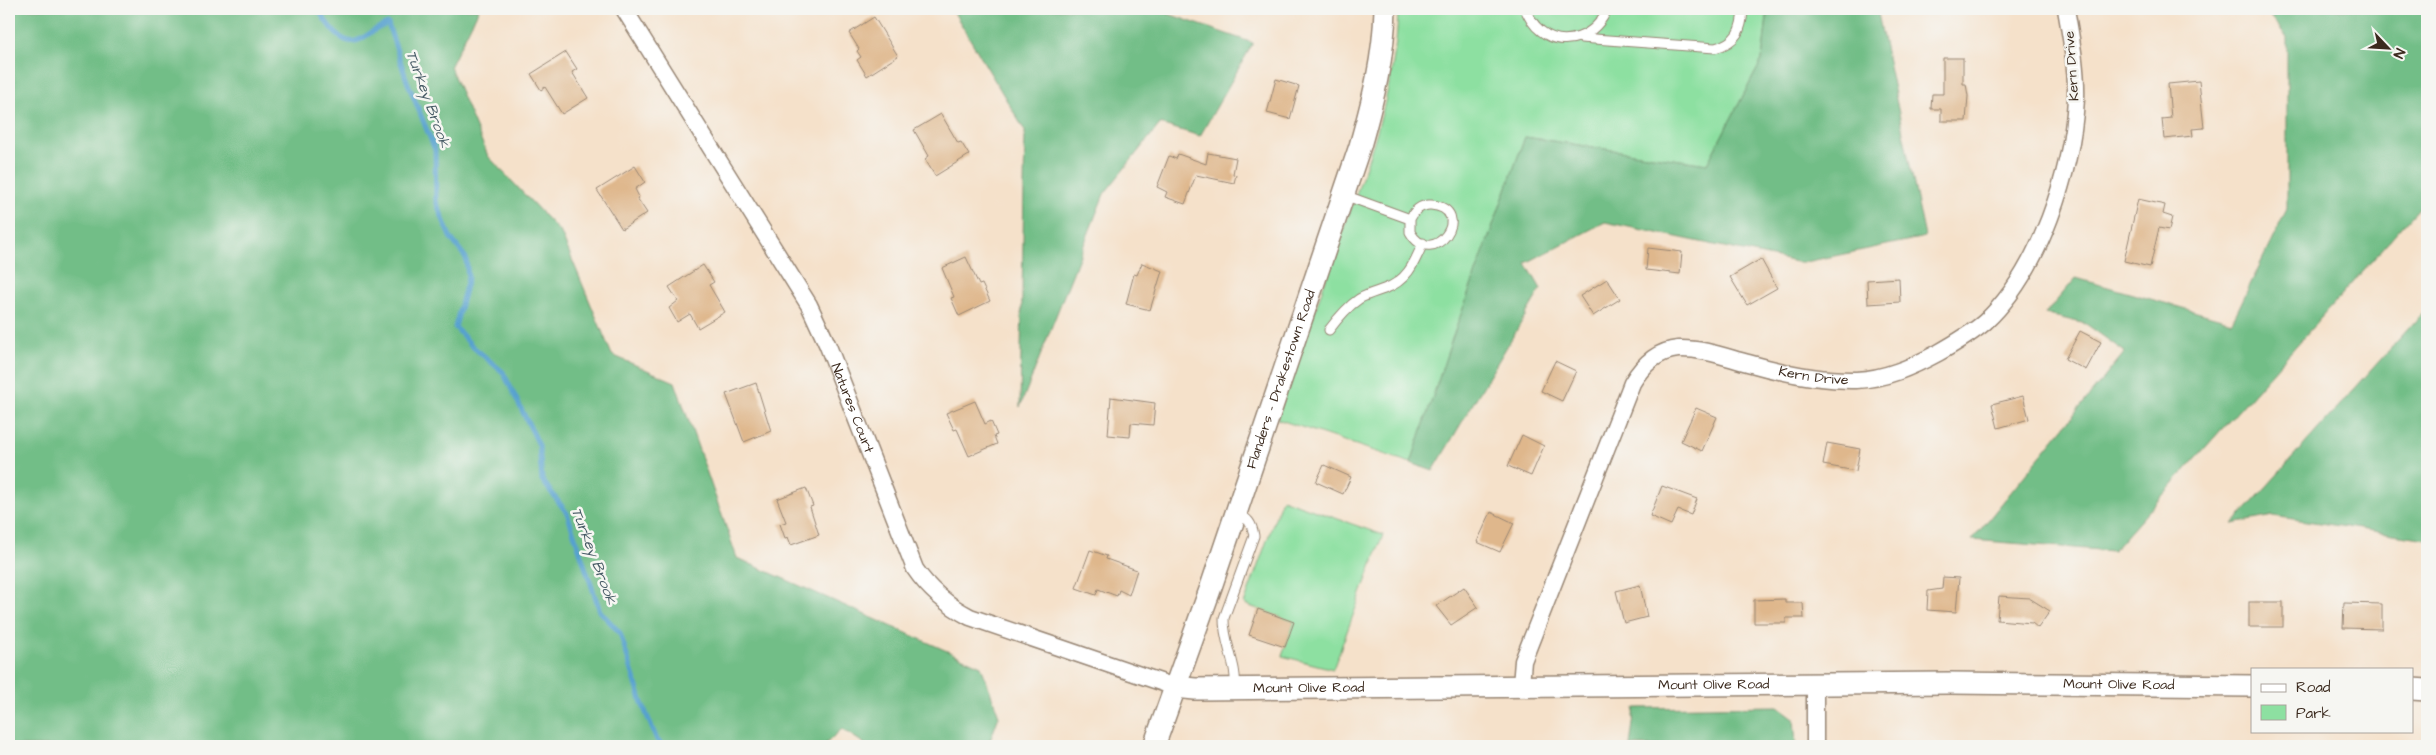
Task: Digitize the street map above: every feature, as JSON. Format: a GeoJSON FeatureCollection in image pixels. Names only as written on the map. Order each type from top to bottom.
{"type":"FeatureCollection","features":[{"type":"Feature","properties":{"kind":"street","name":"Natures Court"},"geometry":{"type":"LineString","coordinates":[[624,9],[809,305],[832,354],[915,569],[923,581],[951,607],[970,617],[1175,687]]}},
{"type":"Feature","properties":{"kind":"street","name":"Flanders - Drakestown Road"},"geometry":{"type":"LineString","coordinates":[[1154,746],[1236,513],[1344,195],[1374,96],[1383,51],[1385,9]]}},
{"type":"Feature","properties":{"kind":"street","name":"Kern Drive"},"geometry":{"type":"LineString","coordinates":[[1521,685],[1522,661],[1565,550],[1632,383],[1648,362],[1669,351],[1700,350],[1778,371],[1830,380],[1858,380],[1886,375],[1912,367],[1964,337],[1994,313],[2022,272],[2038,243],[2054,206],[2065,169],[2072,135],[2076,98],[2066,9]]}},
{"type":"Feature","properties":{"kind":"street","name":"Mount Olive Road"},"geometry":{"type":"LineString","coordinates":[[1175,687],[1235,689],[1521,685],[1960,683],[2251,686]]}},
{"type":"Feature","properties":{"kind":"street"},"geometry":{"type":"LineString","coordinates":[[1815,684],[1815,746]]}},
{"type":"Feature","properties":{"kind":"street"},"geometry":{"type":"LineString","coordinates":[[2414,690],[2427,690]]}},
{"type":"Feature","properties":{"kind":"lane"},"geometry":{"type":"LineString","coordinates":[[1525,9],[1532,22],[1541,32],[1553,38],[1582,38],[1715,48],[1725,45],[1738,35],[1742,23],[1743,9]]}},
{"type":"Feature","properties":{"kind":"lane"},"geometry":{"type":"LineString","coordinates":[[1582,38],[1601,22],[1607,9]]}},
{"type":"Feature","properties":{"kind":"lane"},"geometry":{"type":"LineString","coordinates":[[1344,195],[1410,220]]}},
{"type":"Feature","properties":{"kind":"lane"},"geometry":{"type":"LineString","coordinates":[[1428,205],[1442,208],[1448,213],[1451,225],[1448,235],[1436,244],[1423,243],[1410,232],[1410,220],[1416,210],[1428,205]]}},
{"type":"Feature","properties":{"kind":"lane"},"geometry":{"type":"LineString","coordinates":[[1329,330],[1352,304],[1367,295],[1397,284],[1404,278],[1411,270],[1423,243]]}},
{"type":"Feature","properties":{"kind":"lane"},"geometry":{"type":"LineString","coordinates":[[1235,689],[1236,679],[1223,630],[1224,618],[1226,607],[1254,536],[1252,525],[1245,517],[1236,513]]}},
{"type":"Feature","properties":{"kind":"green space"},"geometry":{"type":"Polygon","coordinates":[[[9,9],[479,9],[450,67],[488,156],[561,233],[612,355],[675,382],[737,558],[981,666],[999,716],[988,746],[868,746],[842,729],[823,746],[9,746],[9,9]]]}},
{"type":"Feature","properties":{"kind":"green space"},"geometry":{"type":"Polygon","coordinates":[[[952,9],[1154,9],[1253,43],[1200,136],[1160,124],[1104,194],[1020,407],[1025,131],[952,9]]]}},
{"type":"Feature","properties":{"kind":"green space"},"geometry":{"type":"Polygon","coordinates":[[[1398,9],[1768,9],[1762,60],[1707,164],[1525,137],[1451,342],[1411,463],[1277,419],[1358,190],[1377,130],[1392,70],[1398,9]]]}},
{"type":"Feature","properties":{"kind":"green space"},"geometry":{"type":"Polygon","coordinates":[[[1768,9],[1877,9],[1925,237],[1801,263],[1605,222],[1526,263],[1541,289],[1433,471],[1411,463],[1451,342],[1525,137],[1707,164],[1762,60],[1768,9]]]}},
{"type":"Feature","properties":{"kind":"green space"},"geometry":{"type":"Polygon","coordinates":[[[2264,9],[2427,9],[2427,199],[2113,551],[1972,540],[2125,352],[2086,324],[2045,314],[2076,278],[2232,322],[2287,209],[2287,37],[2264,9]]]}},
{"type":"Feature","properties":{"kind":"green space"},"geometry":{"type":"Polygon","coordinates":[[[2427,308],[2427,539],[2273,516],[2233,524],[2427,308]]]}},
{"type":"Feature","properties":{"kind":"green space"},"geometry":{"type":"Polygon","coordinates":[[[1282,499],[1383,535],[1333,669],[1282,656],[1294,622],[1244,604],[1282,499]]]}},
{"type":"Feature","properties":{"kind":"green space"},"geometry":{"type":"Polygon","coordinates":[[[1778,706],[1794,718],[1796,746],[1630,746],[1635,708],[1778,706]]]}},
{"type":"Feature","properties":{"kind":"building"},"geometry":{"type":"Polygon","coordinates":[[[874,17],[898,56],[867,76],[857,60],[861,57],[857,51],[859,49],[849,33],[874,17]]]}},
{"type":"Feature","properties":{"kind":"building"},"geometry":{"type":"Polygon","coordinates":[[[566,52],[577,69],[572,72],[588,98],[562,114],[545,87],[541,90],[531,74],[566,52]]]}},
{"type":"Feature","properties":{"kind":"building"},"geometry":{"type":"Polygon","coordinates":[[[1943,58],[1963,58],[1963,84],[1966,84],[1968,96],[1966,121],[1941,121],[1941,109],[1931,109],[1932,94],[1943,94],[1943,58]]]}},
{"type":"Feature","properties":{"kind":"building"},"geometry":{"type":"Polygon","coordinates":[[[1276,79],[1299,86],[1290,119],[1267,113],[1276,79]]]}},
{"type":"Feature","properties":{"kind":"building"},"geometry":{"type":"Polygon","coordinates":[[[2199,81],[2204,128],[2192,129],[2193,136],[2164,139],[2162,119],[2171,118],[2168,84],[2199,81]]]}},
{"type":"Feature","properties":{"kind":"building"},"geometry":{"type":"Polygon","coordinates":[[[941,114],[958,143],[961,142],[969,155],[935,176],[925,159],[929,156],[914,130],[941,114]]]}},
{"type":"Feature","properties":{"kind":"building"},"geometry":{"type":"Polygon","coordinates":[[[1208,153],[1236,158],[1233,174],[1236,175],[1234,183],[1196,175],[1185,204],[1165,197],[1167,192],[1157,187],[1169,156],[1176,159],[1178,154],[1206,164],[1208,153]]]}},
{"type":"Feature","properties":{"kind":"building"},"geometry":{"type":"Polygon","coordinates":[[[635,166],[645,182],[635,189],[639,197],[637,198],[647,213],[622,229],[597,190],[635,166]]]}},
{"type":"Feature","properties":{"kind":"building"},"geometry":{"type":"Polygon","coordinates":[[[2138,199],[2165,205],[2163,214],[2172,217],[2169,230],[2159,228],[2150,267],[2124,261],[2138,199]]]}},
{"type":"Feature","properties":{"kind":"building"},"geometry":{"type":"Polygon","coordinates":[[[1648,248],[1682,252],[1680,274],[1646,270],[1648,248]]]}},
{"type":"Feature","properties":{"kind":"building"},"geometry":{"type":"Polygon","coordinates":[[[966,257],[979,285],[982,284],[990,301],[959,316],[951,298],[954,297],[942,268],[966,257]]]}},
{"type":"Feature","properties":{"kind":"building"},"geometry":{"type":"Polygon","coordinates":[[[1761,259],[1777,288],[1747,305],[1730,277],[1761,259]]]}},
{"type":"Feature","properties":{"kind":"building"},"geometry":{"type":"Polygon","coordinates":[[[1142,263],[1162,271],[1150,310],[1126,304],[1134,274],[1137,275],[1142,263]]]}},
{"type":"Feature","properties":{"kind":"building"},"geometry":{"type":"Polygon","coordinates":[[[703,265],[714,282],[709,285],[725,312],[698,328],[690,314],[677,322],[669,308],[678,301],[669,287],[703,265]]]}},
{"type":"Feature","properties":{"kind":"building"},"geometry":{"type":"Polygon","coordinates":[[[1899,278],[1900,302],[1868,304],[1867,280],[1899,278]]]}},
{"type":"Feature","properties":{"kind":"building"},"geometry":{"type":"Polygon","coordinates":[[[1607,279],[1620,299],[1593,316],[1580,296],[1607,279]]]}},
{"type":"Feature","properties":{"kind":"building"},"geometry":{"type":"Polygon","coordinates":[[[2080,331],[2101,342],[2086,370],[2065,359],[2080,331]]]}},
{"type":"Feature","properties":{"kind":"building"},"geometry":{"type":"Polygon","coordinates":[[[1555,361],[1576,371],[1562,401],[1541,391],[1555,361]]]}},
{"type":"Feature","properties":{"kind":"building"},"geometry":{"type":"Polygon","coordinates":[[[756,383],[771,431],[744,442],[726,394],[756,383]]]}},
{"type":"Feature","properties":{"kind":"building"},"geometry":{"type":"Polygon","coordinates":[[[2023,396],[2029,419],[1998,428],[1992,404],[2023,396]]]}},
{"type":"Feature","properties":{"kind":"building"},"geometry":{"type":"Polygon","coordinates":[[[1111,397],[1155,403],[1153,425],[1131,423],[1130,437],[1108,435],[1111,397]]]}},
{"type":"Feature","properties":{"kind":"building"},"geometry":{"type":"Polygon","coordinates":[[[975,401],[985,424],[991,421],[997,435],[994,436],[997,444],[969,456],[957,429],[954,430],[946,413],[975,401]]]}},
{"type":"Feature","properties":{"kind":"building"},"geometry":{"type":"Polygon","coordinates":[[[1696,408],[1717,417],[1702,451],[1681,441],[1696,408]]]}},
{"type":"Feature","properties":{"kind":"building"},"geometry":{"type":"Polygon","coordinates":[[[1522,435],[1544,446],[1531,476],[1508,466],[1522,435]]]}},
{"type":"Feature","properties":{"kind":"building"},"geometry":{"type":"Polygon","coordinates":[[[1827,443],[1860,449],[1856,471],[1823,465],[1827,443]]]}},
{"type":"Feature","properties":{"kind":"building"},"geometry":{"type":"Polygon","coordinates":[[[1324,465],[1351,477],[1343,494],[1316,482],[1324,465]]]}},
{"type":"Feature","properties":{"kind":"building"},"geometry":{"type":"Polygon","coordinates":[[[1662,486],[1697,499],[1691,515],[1678,510],[1671,525],[1650,516],[1662,486]]]}},
{"type":"Feature","properties":{"kind":"building"},"geometry":{"type":"Polygon","coordinates":[[[806,488],[813,506],[810,507],[819,535],[791,545],[788,537],[785,538],[780,524],[786,522],[777,499],[806,488]]]}},
{"type":"Feature","properties":{"kind":"building"},"geometry":{"type":"Polygon","coordinates":[[[1491,512],[1514,523],[1500,552],[1477,542],[1491,512]]]}},
{"type":"Feature","properties":{"kind":"building"},"geometry":{"type":"Polygon","coordinates":[[[1090,550],[1107,556],[1106,559],[1137,570],[1129,595],[1119,590],[1117,596],[1098,589],[1096,595],[1076,588],[1090,550]]]}},
{"type":"Feature","properties":{"kind":"building"},"geometry":{"type":"Polygon","coordinates":[[[1943,577],[1959,578],[1956,612],[1927,610],[1928,591],[1942,589],[1943,577]]]}},
{"type":"Feature","properties":{"kind":"building"},"geometry":{"type":"Polygon","coordinates":[[[1640,585],[1647,617],[1624,623],[1616,591],[1640,585]]]}},
{"type":"Feature","properties":{"kind":"building"},"geometry":{"type":"Polygon","coordinates":[[[1464,587],[1478,607],[1451,625],[1436,606],[1464,587]]]}},
{"type":"Feature","properties":{"kind":"building"},"geometry":{"type":"Polygon","coordinates":[[[1999,596],[2029,598],[2050,611],[2038,628],[2032,623],[1997,620],[1999,596]]]}},
{"type":"Feature","properties":{"kind":"building"},"geometry":{"type":"Polygon","coordinates":[[[1785,599],[1785,603],[1803,603],[1804,618],[1786,618],[1786,623],[1754,623],[1754,600],[1785,599]]]}},
{"type":"Feature","properties":{"kind":"building"},"geometry":{"type":"Polygon","coordinates":[[[2249,602],[2283,602],[2283,627],[2249,627],[2249,602]]]}},
{"type":"Feature","properties":{"kind":"building"},"geometry":{"type":"Polygon","coordinates":[[[2344,603],[2382,604],[2382,629],[2343,628],[2344,603]]]}},
{"type":"Feature","properties":{"kind":"building"},"geometry":{"type":"Polygon","coordinates":[[[1258,609],[1294,622],[1285,647],[1249,635],[1258,609]]]}},
{"type":"Feature","properties":{"kind":"waterway","name":"Turkey Brook"},"geometry":{"type":"LineString","coordinates":[[318,9],[335,33],[347,41],[361,39],[377,28],[388,24],[407,81],[435,150],[436,201],[450,237],[466,258],[468,278],[455,327],[472,346],[503,372],[539,445],[542,480],[567,513],[600,611],[620,633],[642,703],[657,740],[663,746]]}}]}
